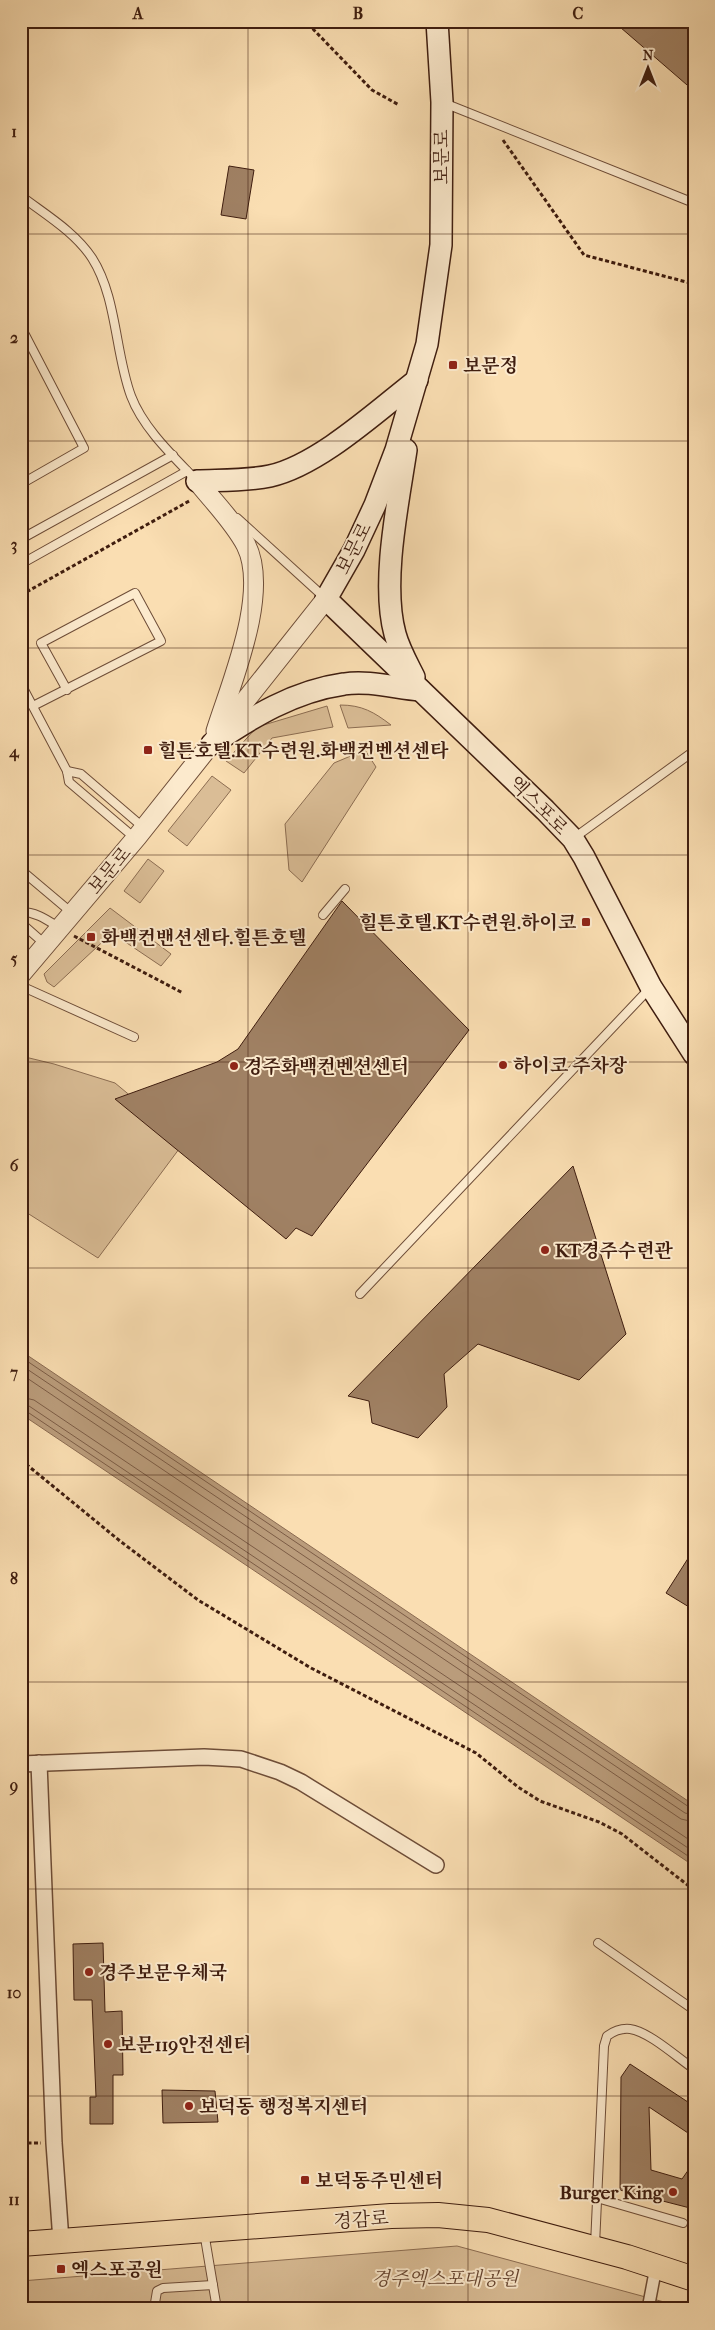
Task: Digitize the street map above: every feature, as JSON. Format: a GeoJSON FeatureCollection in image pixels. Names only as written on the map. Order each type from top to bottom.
{"type":"FeatureCollection","features":[{"type":"Feature","properties":{"kind":"main road","name":"보문로"},"geometry":{"type":"LineString","coordinates":[[326,599],[354,550],[375,505],[396,450],[428,344],[441,244],[442,102],[437,21]]}},
{"type":"Feature","properties":{"kind":"main road"},"geometry":{"type":"LineString","coordinates":[[197,481],[269,477],[290,469],[336,443],[417,380]]}},
{"type":"Feature","properties":{"kind":"main road"},"geometry":{"type":"LineString","coordinates":[[417,380],[393,534],[391,616],[394,633],[420,690]]}},
{"type":"Feature","properties":{"kind":"main road","name":"엑스포로"},"geometry":{"type":"LineString","coordinates":[[326,599],[573,839],[651,987],[694,1054]]}},
{"type":"Feature","properties":{"kind":"main road"},"geometry":{"type":"LineString","coordinates":[[212,744],[251,717],[278,704],[344,684],[360,683],[420,690]]}},
{"type":"Feature","properties":{"kind":"main road","name":"경감로"},"geometry":{"type":"LineString","coordinates":[[21,2244],[391,2216],[438,2215],[488,2220],[595,2248],[694,2279]]}},
{"type":"Feature","properties":{"kind":"street"},"geometry":{"type":"LineString","coordinates":[[197,481],[246,546],[252,574],[249,623],[212,744]]}},
{"type":"Feature","properties":{"kind":"street","name":"보문로"},"geometry":{"type":"LineString","coordinates":[[21,974],[140,833],[326,599]]}},
{"type":"Feature","properties":{"kind":"street"},"geometry":{"type":"LineString","coordinates":[[21,1764],[204,1757],[226,1757],[260,1764],[301,1782],[436,1865]]}},
{"type":"Feature","properties":{"kind":"street"},"geometry":{"type":"LineString","coordinates":[[38,1763],[60,2241]]}},
{"type":"Feature","properties":{"kind":"street"},"geometry":{"type":"LineString","coordinates":[[648,2309],[656,2267]]}},
{"type":"Feature","properties":{"kind":"lane"},"geometry":{"type":"LineString","coordinates":[[442,102],[694,203]]}},
{"type":"Feature","properties":{"kind":"lane"},"geometry":{"type":"LineString","coordinates":[[21,196],[80,241],[93,260],[105,284],[122,367],[132,398],[157,437],[197,481],[326,599]]}},
{"type":"Feature","properties":{"kind":"lane"},"geometry":{"type":"LineString","coordinates":[[21,327],[84,448],[21,484]]}},
{"type":"Feature","properties":{"kind":"lane"},"geometry":{"type":"LineString","coordinates":[[21,539],[173,454]]}},
{"type":"Feature","properties":{"kind":"lane"},"geometry":{"type":"LineString","coordinates":[[21,564],[197,481]]}},
{"type":"Feature","properties":{"kind":"lane"},"geometry":{"type":"LineString","coordinates":[[33,706],[67,690],[161,640],[135,593],[41,643],[67,690]]}},
{"type":"Feature","properties":{"kind":"lane"},"geometry":{"type":"LineString","coordinates":[[22,686],[67,771],[69,782],[140,833]]}},
{"type":"Feature","properties":{"kind":"lane"},"geometry":{"type":"LineString","coordinates":[[573,839],[694,751]]}},
{"type":"Feature","properties":{"kind":"lane"},"geometry":{"type":"LineString","coordinates":[[67,771],[80,774],[140,833]]}},
{"type":"Feature","properties":{"kind":"lane"},"geometry":{"type":"LineString","coordinates":[[21,870],[72,913]]}},
{"type":"Feature","properties":{"kind":"lane"},"geometry":{"type":"LineString","coordinates":[[323,915],[345,889]]}},
{"type":"Feature","properties":{"kind":"lane"},"geometry":{"type":"LineString","coordinates":[[21,912],[31,912],[41,916],[60,928]]}},
{"type":"Feature","properties":{"kind":"lane"},"geometry":{"type":"LineString","coordinates":[[21,923],[43,948],[21,962]]}},
{"type":"Feature","properties":{"kind":"lane"},"geometry":{"type":"LineString","coordinates":[[21,986],[134,1037]]}},
{"type":"Feature","properties":{"kind":"lane"},"geometry":{"type":"LineString","coordinates":[[360,1294],[651,987]]}},
{"type":"Feature","properties":{"kind":"lane"},"geometry":{"type":"LineString","coordinates":[[598,1943],[694,2010]]}},
{"type":"Feature","properties":{"kind":"lane"},"geometry":{"type":"LineString","coordinates":[[595,2248],[604,2046],[607,2036],[616,2030],[628,2028],[640,2032],[694,2069]]}},
{"type":"Feature","properties":{"kind":"lane"},"geometry":{"type":"LineString","coordinates":[[597,2198],[683,2223]]}},
{"type":"Feature","properties":{"kind":"lane"},"geometry":{"type":"LineString","coordinates":[[204,2230],[217,2309]]}},
{"type":"Feature","properties":{"kind":"lane"},"geometry":{"type":"LineString","coordinates":[[154,2309],[157,2291],[162,2288],[213,2285]]}},
{"type":"Feature","properties":{"kind":"path"},"geometry":{"type":"LineString","coordinates":[[302,21],[313,29],[372,90],[399,105]]}},
{"type":"Feature","properties":{"kind":"path"},"geometry":{"type":"LineString","coordinates":[[502,139],[584,255],[694,284]]}},
{"type":"Feature","properties":{"kind":"path"},"geometry":{"type":"LineString","coordinates":[[21,595],[197,481]]}},
{"type":"Feature","properties":{"kind":"path"},"geometry":{"type":"LineString","coordinates":[[60,928],[183,994]]}},
{"type":"Feature","properties":{"kind":"path"},"geometry":{"type":"LineString","coordinates":[[21,1460],[120,1542],[198,1600],[311,1668],[476,1753],[518,1787],[540,1801],[599,1822],[622,1834],[694,1890]]}},
{"type":"Feature","properties":{"kind":"green space"},"geometry":{"type":"Polygon","coordinates":[[[340,705],[355,706],[367,710],[391,725],[348,728],[340,705]]]}},
{"type":"Feature","properties":{"kind":"green space"},"geometry":{"type":"Polygon","coordinates":[[[327,706],[333,727],[272,738],[244,773],[226,761],[257,727],[327,706]]]}},
{"type":"Feature","properties":{"kind":"green space"},"geometry":{"type":"Polygon","coordinates":[[[365,750],[376,767],[302,882],[289,870],[285,824],[334,763],[365,750]]]}},
{"type":"Feature","properties":{"kind":"green space"},"geometry":{"type":"Polygon","coordinates":[[[212,776],[231,790],[187,846],[168,831],[212,776]]]}},
{"type":"Feature","properties":{"kind":"green space"},"geometry":{"type":"Polygon","coordinates":[[[148,859],[164,871],[140,903],[124,891],[148,859]]]}},
{"type":"Feature","properties":{"kind":"green space"},"geometry":{"type":"Polygon","coordinates":[[[110,908],[171,954],[161,966],[112,933],[54,987],[47,982],[44,974],[110,908]]]}},
{"type":"Feature","properties":{"kind":"green space"},"geometry":{"type":"Polygon","coordinates":[[[21,1056],[115,1083],[185,1141],[98,1258],[21,1209],[21,1056]]]}},
{"type":"Feature","properties":{"kind":"green space","name":"경주엑스포대공원"},"geometry":{"type":"Polygon","coordinates":[[[457,2246],[690,2309],[21,2309],[21,2281],[457,2246]]]}},
{"type":"Feature","properties":{"kind":"water"},"geometry":{"type":"Polygon","coordinates":[[[21,1351],[694,1805],[694,1866],[21,1414],[21,1351]]]}},
{"type":"Feature","properties":{"kind":"building"},"geometry":{"type":"Polygon","coordinates":[[[613,21],[694,21],[694,91],[613,21]]]}},
{"type":"Feature","properties":{"kind":"building"},"geometry":{"type":"Polygon","coordinates":[[[229,166],[254,170],[246,219],[221,215],[229,166]]]}},
{"type":"Feature","properties":{"kind":"building"},"geometry":{"type":"Polygon","coordinates":[[[342,901],[469,1030],[312,1236],[296,1228],[286,1239],[115,1099],[217,1062],[238,1049],[342,901]]]}},
{"type":"Feature","properties":{"kind":"building","name":"KT경주수련관"},"geometry":{"type":"Polygon","coordinates":[[[573,1166],[626,1334],[579,1380],[478,1344],[444,1374],[447,1407],[418,1438],[372,1423],[369,1401],[348,1396],[573,1166]]]}},
{"type":"Feature","properties":{"kind":"building"},"geometry":{"type":"Polygon","coordinates":[[[694,1549],[694,1610],[666,1593],[694,1549]]]}},
{"type":"Feature","properties":{"kind":"building"},"geometry":{"type":"Polygon","coordinates":[[[103,1943],[105,2012],[122,2011],[123,2075],[113,2075],[113,2124],[90,2124],[90,2097],[96,2097],[92,2000],[74,2000],[73,1944],[103,1943]]]}},
{"type":"Feature","properties":{"kind":"building"},"geometry":{"type":"Polygon","coordinates":[[[630,2064],[694,2106],[694,2137],[649,2107],[651,2170],[682,2179],[694,2162],[694,2193],[690,2208],[620,2190],[621,2077],[630,2064]]]}},
{"type":"Feature","properties":{"kind":"building","name":"보덕동 행정복지센터"},"geometry":{"type":"Polygon","coordinates":[[[162,2090],[215,2091],[218,2122],[163,2123],[162,2090]]]}},
{"type":"Feature","properties":{"kind":"place","name":"보문정"},"geometry":{"type":"Point","coordinates":[453,365]}},
{"type":"Feature","properties":{"kind":"place","name":"힐튼호텔.KT수련원.화백컨벤션센타"},"geometry":{"type":"Point","coordinates":[148,750]}},
{"type":"Feature","properties":{"kind":"place","name":"힐튼호텔.KT수련원.하이코"},"geometry":{"type":"Point","coordinates":[586,922]}},
{"type":"Feature","properties":{"kind":"place","name":"화백컨밴션센타.힐튼호텔"},"geometry":{"type":"Point","coordinates":[91,937]}},
{"type":"Feature","properties":{"kind":"place","name":"하이코 주차장"},"geometry":{"type":"Point","coordinates":[503,1065]}},
{"type":"Feature","properties":{"kind":"place","name":"경주화백컨벤션센터"},"geometry":{"type":"Point","coordinates":[234,1066]}},
{"type":"Feature","properties":{"kind":"place","name":"KT경주수련관"},"geometry":{"type":"Point","coordinates":[545,1250]}},
{"type":"Feature","properties":{"kind":"place","name":"경주보문우체국"},"geometry":{"type":"Point","coordinates":[89,1972]}},
{"type":"Feature","properties":{"kind":"place","name":"보문119안전센터"},"geometry":{"type":"Point","coordinates":[108,2044]}},
{"type":"Feature","properties":{"kind":"place","name":"보덕동 행정복지센터"},"geometry":{"type":"Point","coordinates":[189,2106]}},
{"type":"Feature","properties":{"kind":"place","name":"보덕동주민센터"},"geometry":{"type":"Point","coordinates":[305,2180]}},
{"type":"Feature","properties":{"kind":"place","name":"Burger King"},"geometry":{"type":"Point","coordinates":[673,2192]}},
{"type":"Feature","properties":{"kind":"place","name":"엑스포공원"},"geometry":{"type":"Point","coordinates":[61,2269]}}]}
